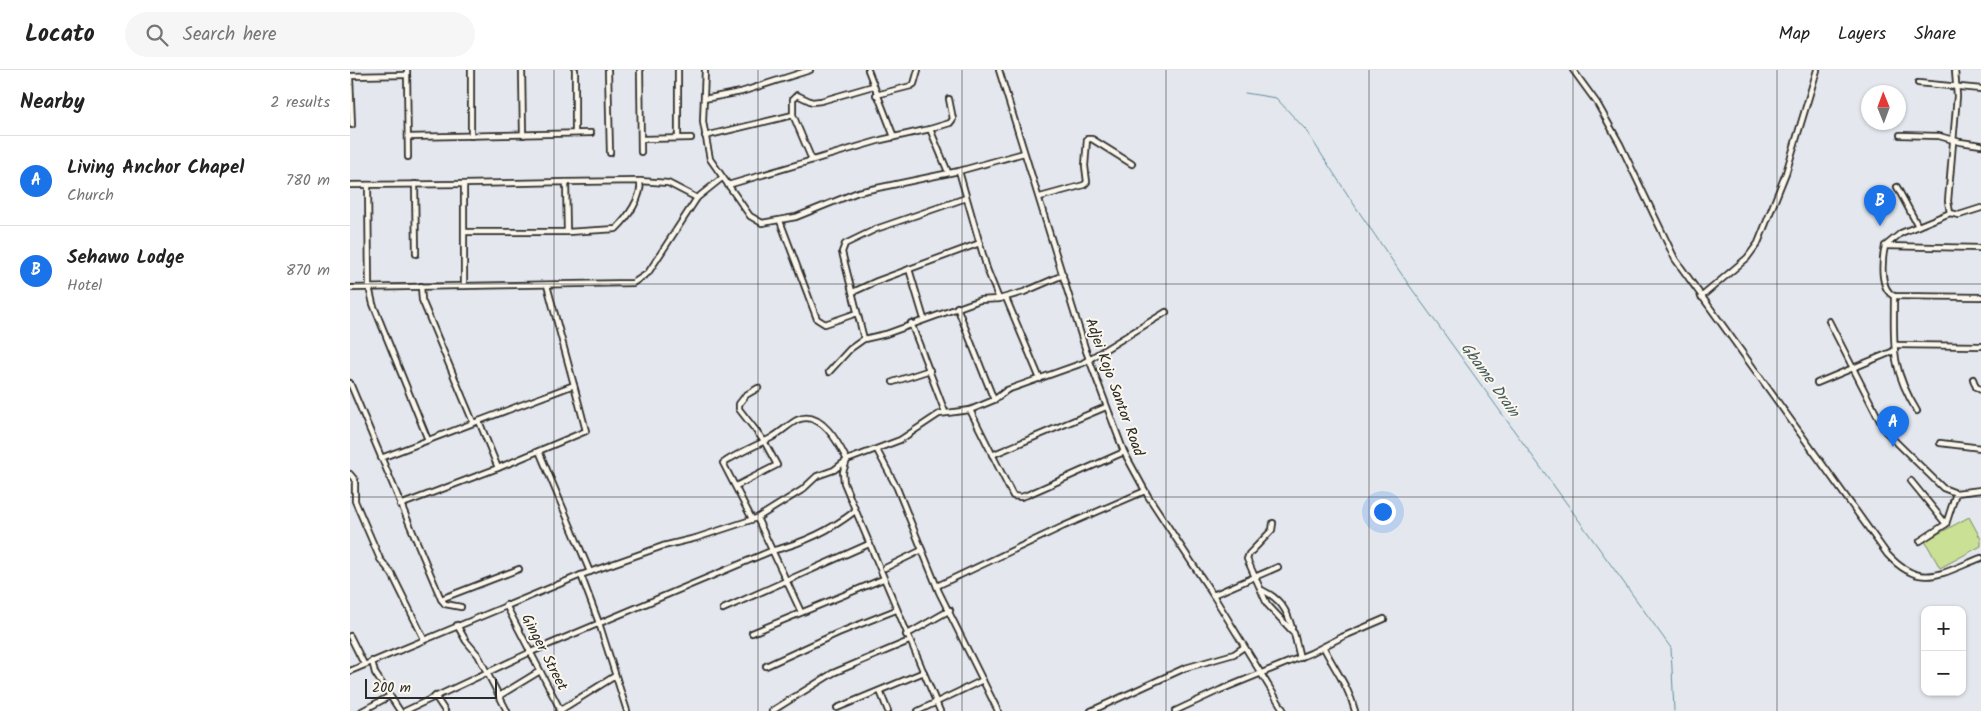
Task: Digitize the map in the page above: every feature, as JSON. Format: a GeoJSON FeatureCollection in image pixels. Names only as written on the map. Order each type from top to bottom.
{"type":"FeatureCollection","features":[{"type":"Feature","properties":{"kind":"street"},"geometry":{"type":"LineString","coordinates":[[470,70],[471,136]]}},
{"type":"Feature","properties":{"kind":"street"},"geometry":{"type":"LineString","coordinates":[[522,70],[523,135]]}},
{"type":"Feature","properties":{"kind":"street"},"geometry":{"type":"LineString","coordinates":[[575,70],[575,133]]}},
{"type":"Feature","properties":{"kind":"street"},"geometry":{"type":"LineString","coordinates":[[608,70],[610,153]]}},
{"type":"Feature","properties":{"kind":"street"},"geometry":{"type":"LineString","coordinates":[[640,70],[641,152]]}},
{"type":"Feature","properties":{"kind":"street"},"geometry":{"type":"LineString","coordinates":[[678,70],[678,138]]}},
{"type":"Feature","properties":{"kind":"street"},"geometry":{"type":"LineString","coordinates":[[705,70],[705,136],[710,159],[722,178],[754,219],[768,224],[796,217],[858,192],[959,171],[1024,153]]}},
{"type":"Feature","properties":{"kind":"street"},"geometry":{"type":"LineString","coordinates":[[704,99],[740,92],[810,70]]}},
{"type":"Feature","properties":{"kind":"street"},"geometry":{"type":"LineString","coordinates":[[868,70],[894,137]]}},
{"type":"Feature","properties":{"kind":"street"},"geometry":{"type":"LineString","coordinates":[[876,94],[911,86],[914,84],[918,70]]}},
{"type":"Feature","properties":{"kind":"street","name":"Adjei Kojo Santor Road"},"geometry":{"type":"LineString","coordinates":[[998,70],[1040,197],[1089,359],[1124,452],[1145,491],[1214,595],[1284,711]]}},
{"type":"Feature","properties":{"kind":"street"},"geometry":{"type":"LineString","coordinates":[[1573,70],[1596,103],[1620,144],[1668,248],[1701,297],[1878,543],[1896,564],[1913,574],[1928,577],[1981,558]]}},
{"type":"Feature","properties":{"kind":"street"},"geometry":{"type":"LineString","coordinates":[[1701,297],[1747,258],[1758,243],[1786,173],[1817,70]]}},
{"type":"Feature","properties":{"kind":"street"},"geometry":{"type":"LineString","coordinates":[[1950,213],[1948,202],[1957,87],[1955,70]]}},
{"type":"Feature","properties":{"kind":"street"},"geometry":{"type":"LineString","coordinates":[[352,125],[350,77],[407,73],[408,156]]}},
{"type":"Feature","properties":{"kind":"street"},"geometry":{"type":"LineString","coordinates":[[1918,83],[1981,89]]}},
{"type":"Feature","properties":{"kind":"street"},"geometry":{"type":"LineString","coordinates":[[812,160],[793,115],[793,99],[797,95],[812,102],[821,101],[873,86]]}},
{"type":"Feature","properties":{"kind":"street"},"geometry":{"type":"LineString","coordinates":[[728,185],[950,122],[953,119],[949,100]]}},
{"type":"Feature","properties":{"kind":"street"},"geometry":{"type":"LineString","coordinates":[[705,136],[793,115]]}},
{"type":"Feature","properties":{"kind":"street"},"geometry":{"type":"LineString","coordinates":[[930,129],[948,172]]}},
{"type":"Feature","properties":{"kind":"street"},"geometry":{"type":"LineString","coordinates":[[408,137],[591,133]]}},
{"type":"Feature","properties":{"kind":"street"},"geometry":{"type":"LineString","coordinates":[[1900,135],[1931,135],[1981,145]]}},
{"type":"Feature","properties":{"kind":"street"},"geometry":{"type":"LineString","coordinates":[[642,139],[691,138]]}},
{"type":"Feature","properties":{"kind":"street"},"geometry":{"type":"LineString","coordinates":[[1040,197],[1084,185],[1087,182],[1085,162],[1087,139],[1092,139],[1132,164]]}},
{"type":"Feature","properties":{"kind":"street"},"geometry":{"type":"LineString","coordinates":[[959,171],[999,299]]}},
{"type":"Feature","properties":{"kind":"street"},"geometry":{"type":"LineString","coordinates":[[350,288],[633,283],[648,273],[697,198],[722,178]]}},
{"type":"Feature","properties":{"kind":"street"},"geometry":{"type":"LineString","coordinates":[[350,185],[640,181],[668,183],[697,198]]}},
{"type":"Feature","properties":{"kind":"street"},"geometry":{"type":"LineString","coordinates":[[464,232],[567,232],[616,229],[639,195],[640,181]]}},
{"type":"Feature","properties":{"kind":"street"},"geometry":{"type":"LineString","coordinates":[[566,182],[567,232]]}},
{"type":"Feature","properties":{"kind":"street"},"geometry":{"type":"LineString","coordinates":[[414,184],[416,254]]}},
{"type":"Feature","properties":{"kind":"street"},"geometry":{"type":"LineString","coordinates":[[464,184],[464,286]]}},
{"type":"Feature","properties":{"kind":"street"},"geometry":{"type":"LineString","coordinates":[[368,185],[370,287],[376,316],[428,440]]}},
{"type":"Feature","properties":{"kind":"street"},"geometry":{"type":"LineString","coordinates":[[1897,186],[1918,226]]}},
{"type":"Feature","properties":{"kind":"street"},"geometry":{"type":"LineString","coordinates":[[864,339],[842,252],[845,244],[876,229],[966,198]]}},
{"type":"Feature","properties":{"kind":"street"},"geometry":{"type":"LineString","coordinates":[[1981,208],[1959,215],[1950,213],[1893,237],[1884,246],[1884,279],[1887,291],[1894,296],[1981,296]]}},
{"type":"Feature","properties":{"kind":"street"},"geometry":{"type":"LineString","coordinates":[[780,221],[817,319],[826,324],[857,313]]}},
{"type":"Feature","properties":{"kind":"street"},"geometry":{"type":"LineString","coordinates":[[853,292],[980,243]]}},
{"type":"Feature","properties":{"kind":"street"},"geometry":{"type":"LineString","coordinates":[[1884,246],[1981,248]]}},
{"type":"Feature","properties":{"kind":"street"},"geometry":{"type":"LineString","coordinates":[[909,269],[924,319]]}},
{"type":"Feature","properties":{"kind":"street"},"geometry":{"type":"LineString","coordinates":[[829,372],[850,350],[864,339],[886,334],[911,323],[980,300],[1006,298],[1063,275]]}},
{"type":"Feature","properties":{"kind":"street"},"geometry":{"type":"LineString","coordinates":[[400,504],[498,468],[588,429],[547,285]]}},
{"type":"Feature","properties":{"kind":"street"},"geometry":{"type":"LineString","coordinates":[[421,286],[422,300],[455,379],[498,468]]}},
{"type":"Feature","properties":{"kind":"street"},"geometry":{"type":"LineString","coordinates":[[1894,296],[1894,351],[1898,377],[1916,411]]}},
{"type":"Feature","properties":{"kind":"street"},"geometry":{"type":"LineString","coordinates":[[1006,298],[1040,379]]}},
{"type":"Feature","properties":{"kind":"street"},"geometry":{"type":"LineString","coordinates":[[958,308],[994,400]]}},
{"type":"Feature","properties":{"kind":"street"},"geometry":{"type":"LineString","coordinates":[[350,671],[581,575],[647,551],[696,538],[754,518],[802,490],[817,476],[834,470],[847,460],[900,440],[922,427],[930,419],[945,412],[970,410],[994,400],[1007,390],[1089,359],[1166,312]]}},
{"type":"Feature","properties":{"kind":"street"},"geometry":{"type":"LineString","coordinates":[[1829,321],[1851,368],[1885,431],[1944,488],[1956,493],[1981,490]]}},
{"type":"Feature","properties":{"kind":"street"},"geometry":{"type":"LineString","coordinates":[[911,323],[945,412]]}},
{"type":"Feature","properties":{"kind":"street"},"geometry":{"type":"LineString","coordinates":[[1895,345],[1981,346]]}},
{"type":"Feature","properties":{"kind":"street"},"geometry":{"type":"LineString","coordinates":[[1817,383],[1894,351]]}},
{"type":"Feature","properties":{"kind":"street"},"geometry":{"type":"LineString","coordinates":[[893,382],[930,370]]}},
{"type":"Feature","properties":{"kind":"street"},"geometry":{"type":"LineString","coordinates":[[1973,379],[1976,387],[1981,390]]}},
{"type":"Feature","properties":{"kind":"street"},"geometry":{"type":"LineString","coordinates":[[350,382],[441,599],[445,604],[461,607]]}},
{"type":"Feature","properties":{"kind":"street"},"geometry":{"type":"LineString","coordinates":[[381,458],[574,385]]}},
{"type":"Feature","properties":{"kind":"street"},"geometry":{"type":"LineString","coordinates":[[736,486],[777,465],[764,441],[739,409],[738,404],[746,395],[758,388]]}},
{"type":"Feature","properties":{"kind":"street"},"geometry":{"type":"LineString","coordinates":[[992,455],[1106,407]]}},
{"type":"Feature","properties":{"kind":"street"},"geometry":{"type":"LineString","coordinates":[[970,410],[1013,496],[1020,497],[1124,452]]}},
{"type":"Feature","properties":{"kind":"street"},"geometry":{"type":"LineString","coordinates":[[801,612],[754,518],[723,463],[764,441],[796,420],[807,419],[821,423],[826,428],[837,440],[847,460],[843,472],[844,483],[906,635],[940,711]]}},
{"type":"Feature","properties":{"kind":"street"},"geometry":{"type":"LineString","coordinates":[[1940,443],[1981,448]]}},
{"type":"Feature","properties":{"kind":"street"},"geometry":{"type":"LineString","coordinates":[[877,450],[897,488],[937,586],[998,711]]}},
{"type":"Feature","properties":{"kind":"street"},"geometry":{"type":"LineString","coordinates":[[540,451],[590,572]]}},
{"type":"Feature","properties":{"kind":"street"},"geometry":{"type":"LineString","coordinates":[[350,474],[355,480],[355,501],[380,559],[392,574],[424,639]]}},
{"type":"Feature","properties":{"kind":"street"},"geometry":{"type":"LineString","coordinates":[[1912,481],[1946,524]]}},
{"type":"Feature","properties":{"kind":"street"},"geometry":{"type":"LineString","coordinates":[[937,586],[1064,526],[1145,491]]}},
{"type":"Feature","properties":{"kind":"street"},"geometry":{"type":"LineString","coordinates":[[1920,541],[1946,524],[1956,493]]}},
{"type":"Feature","properties":{"kind":"street"},"geometry":{"type":"LineString","coordinates":[[405,711],[531,652],[771,551],[789,547],[837,525],[855,511]]}},
{"type":"Feature","properties":{"kind":"street"},"geometry":{"type":"LineString","coordinates":[[1273,523],[1272,530],[1248,557],[1264,598],[1272,610],[1292,629]]}},
{"type":"Feature","properties":{"kind":"street"},"geometry":{"type":"LineString","coordinates":[[723,609],[869,544]]}},
{"type":"Feature","properties":{"kind":"street"},"geometry":{"type":"LineString","coordinates":[[885,568],[922,550]]}},
{"type":"Feature","properties":{"kind":"street"},"geometry":{"type":"LineString","coordinates":[[1214,595],[1255,579],[1278,567]]}},
{"type":"Feature","properties":{"kind":"street"},"geometry":{"type":"LineString","coordinates":[[441,599],[518,569]]}},
{"type":"Feature","properties":{"kind":"street"},"geometry":{"type":"LineString","coordinates":[[581,575],[599,623],[627,711]]}},
{"type":"Feature","properties":{"kind":"street"},"geometry":{"type":"LineString","coordinates":[[752,633],[883,579]]}},
{"type":"Feature","properties":{"kind":"street"},"geometry":{"type":"LineString","coordinates":[[1262,590],[1278,599],[1288,614],[1300,658]]}},
{"type":"Feature","properties":{"kind":"street","name":"Ginger Street"},"geometry":{"type":"LineString","coordinates":[[506,605],[560,711]]}},
{"type":"Feature","properties":{"kind":"street"},"geometry":{"type":"LineString","coordinates":[[766,666],[838,633],[896,610]]}},
{"type":"Feature","properties":{"kind":"street"},"geometry":{"type":"LineString","coordinates":[[906,635],[950,610]]}},
{"type":"Feature","properties":{"kind":"street"},"geometry":{"type":"LineString","coordinates":[[1175,711],[1324,648],[1342,637],[1384,619]]}},
{"type":"Feature","properties":{"kind":"street"},"geometry":{"type":"LineString","coordinates":[[457,625],[487,672],[507,711]]}},
{"type":"Feature","properties":{"kind":"street"},"geometry":{"type":"LineString","coordinates":[[350,636],[364,664]]}},
{"type":"Feature","properties":{"kind":"street"},"geometry":{"type":"LineString","coordinates":[[772,711],[833,673],[909,641]]}},
{"type":"Feature","properties":{"kind":"street"},"geometry":{"type":"LineString","coordinates":[[1091,711],[1099,709],[1185,668],[1234,654],[1244,647]]}},
{"type":"Feature","properties":{"kind":"street"},"geometry":{"type":"LineString","coordinates":[[1324,648],[1336,672],[1347,686],[1355,711]]}},
{"type":"Feature","properties":{"kind":"street"},"geometry":{"type":"LineString","coordinates":[[372,661],[375,673],[400,711]]}},
{"type":"Feature","properties":{"kind":"street"},"geometry":{"type":"LineString","coordinates":[[499,696],[540,671]]}},
{"type":"Feature","properties":{"kind":"street"},"geometry":{"type":"LineString","coordinates":[[837,708],[924,672]]}},
{"type":"Feature","properties":{"kind":"street"},"geometry":{"type":"LineString","coordinates":[[560,711],[615,676]]}},
{"type":"Feature","properties":{"kind":"street"},"geometry":{"type":"LineString","coordinates":[[918,711],[984,680]]}},
{"type":"Feature","properties":{"kind":"street"},"geometry":{"type":"LineString","coordinates":[[880,691],[888,711]]}},
{"type":"Feature","properties":{"kind":"street"},"geometry":{"type":"LineString","coordinates":[[362,711],[390,696]]}},
{"type":"Feature","properties":{"kind":"street"},"geometry":{"type":"LineString","coordinates":[[435,696],[445,711]]}},
{"type":"Feature","properties":{"kind":"green space"},"geometry":{"type":"Polygon","coordinates":[[[1969,517],[1981,539],[1981,546],[1940,568],[1925,541],[1969,517]]]}},
{"type":"Feature","properties":{"kind":"waterway","name":"Gbame Drain"},"geometry":{"type":"LineString","coordinates":[[1245,93],[1276,98],[1305,129],[1409,285],[1671,648],[1674,711]]}},
{"type":"Feature","properties":{"kind":"place","name":"Sehawo Lodge"},"geometry":{"type":"Point","coordinates":[1880,226]}},
{"type":"Feature","properties":{"kind":"place","name":"Living Anchor Chapel"},"geometry":{"type":"Point","coordinates":[1893,447]}}]}
